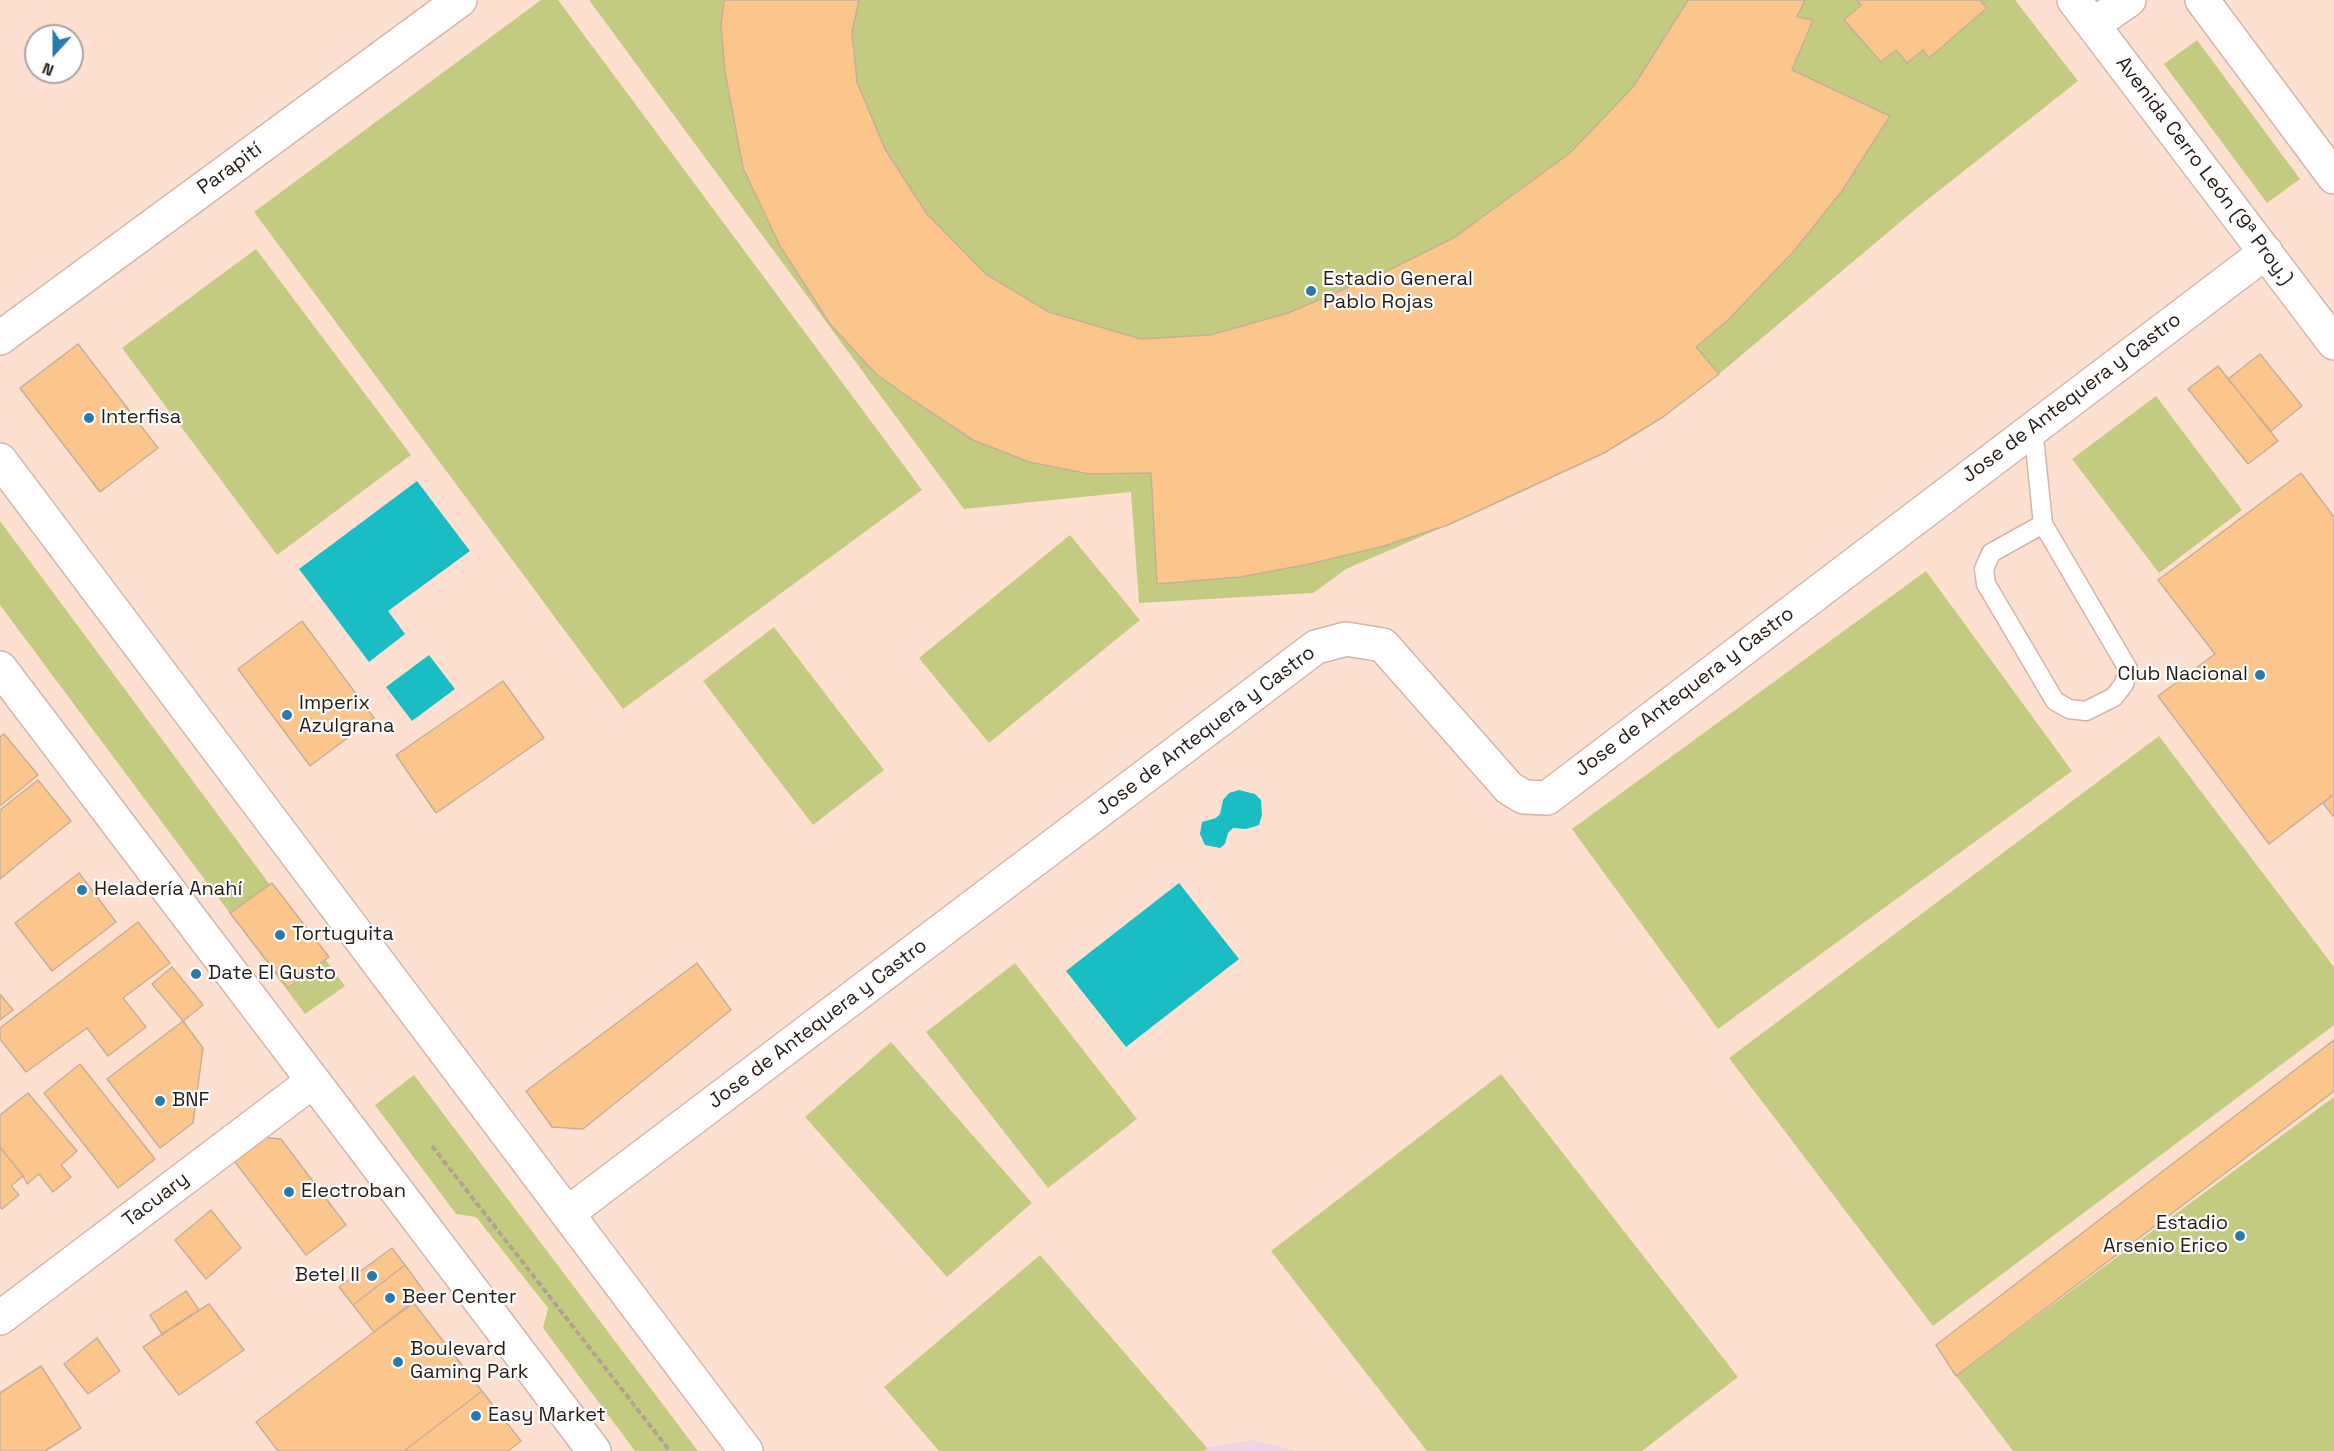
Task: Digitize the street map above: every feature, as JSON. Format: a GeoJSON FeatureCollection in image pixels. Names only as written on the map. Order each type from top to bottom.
{"type":"FeatureCollection","features":[{"type":"Feature","properties":{"kind":"street","name":"Parapití"},"geometry":{"type":"LineString","coordinates":[[0,338],[460,0]]}},
{"type":"Feature","properties":{"kind":"street"},"geometry":{"type":"LineString","coordinates":[[2084,13],[2129,0]]}},
{"type":"Feature","properties":{"kind":"street"},"geometry":{"type":"LineString","coordinates":[[2202,0],[2334,177]]}},
{"type":"Feature","properties":{"kind":"street","name":"Avenida Cerro León (9ª Proy.)"},"geometry":{"type":"LineString","coordinates":[[2084,13],[2334,343]]}},
{"type":"Feature","properties":{"kind":"street","name":"Jose de Antequera y Castro"},"geometry":{"type":"LineString","coordinates":[[568,1213],[1316,647],[1346,639],[1383,645],[1509,788],[1524,797],[1547,798],[2032,427],[2266,252]]}},
{"type":"Feature","properties":{"kind":"street"},"geometry":{"type":"LineString","coordinates":[[0,460],[746,1451]]}},
{"type":"Feature","properties":{"kind":"street"},"geometry":{"type":"LineString","coordinates":[[0,668],[594,1451]]}},
{"type":"Feature","properties":{"kind":"street","name":"Tacuary"},"geometry":{"type":"LineString","coordinates":[[0,1318],[313,1081]]}},
{"type":"Feature","properties":{"kind":"lane"},"geometry":{"type":"LineString","coordinates":[[2032,427],[2043,524],[2128,669],[2124,684],[2114,697],[2086,711],[2069,709],[2055,701],[1986,584],[1984,569],[1991,553],[2043,524]]}},
{"type":"Feature","properties":{"kind":"path"},"geometry":{"type":"LineString","coordinates":[[432,1146],[670,1451]]}},
{"type":"Feature","properties":{"kind":"shaded area"},"geometry":{"type":"Polygon","coordinates":[[[1251,1440],[1297,1451],[1204,1451],[1207,1448],[1251,1440]]]}},
{"type":"Feature","properties":{"kind":"green space"},"geometry":{"type":"Polygon","coordinates":[[[541,0],[558,0],[922,490],[623,709],[254,212],[541,0]]]}},
{"type":"Feature","properties":{"kind":"green space","name":"Estadio General Pablo Rojas"},"geometry":{"type":"Polygon","coordinates":[[[589,0],[2015,0],[2078,81],[1917,208],[1719,374],[1663,417],[1448,525],[1346,569],[1313,593],[1139,603],[1131,492],[964,509],[589,0]]]}},
{"type":"Feature","properties":{"kind":"green space"},"geometry":{"type":"Polygon","coordinates":[[[2197,40],[2300,179],[2267,203],[2164,64],[2197,40]]]}},
{"type":"Feature","properties":{"kind":"green space"},"geometry":{"type":"Polygon","coordinates":[[[256,249],[411,455],[277,555],[122,348],[256,249]]]}},
{"type":"Feature","properties":{"kind":"green space"},"geometry":{"type":"Polygon","coordinates":[[[2156,396],[2242,510],[2159,573],[2072,459],[2156,396]]]}},
{"type":"Feature","properties":{"kind":"green space"},"geometry":{"type":"Polygon","coordinates":[[[0,521],[345,986],[305,1014],[0,605],[0,521]]]}},
{"type":"Feature","properties":{"kind":"green space"},"geometry":{"type":"Polygon","coordinates":[[[1070,535],[1140,620],[989,743],[919,658],[1070,535]]]}},
{"type":"Feature","properties":{"kind":"green space"},"geometry":{"type":"Polygon","coordinates":[[[1926,571],[2072,771],[1718,1029],[1572,829],[1926,571]]]}},
{"type":"Feature","properties":{"kind":"green space"},"geometry":{"type":"Polygon","coordinates":[[[774,627],[884,770],[813,825],[703,681],[774,627]]]}},
{"type":"Feature","properties":{"kind":"green space"},"geometry":{"type":"Polygon","coordinates":[[[2159,736],[2334,967],[2334,1025],[1933,1326],[1729,1058],[2159,736]]]}},
{"type":"Feature","properties":{"kind":"green space"},"geometry":{"type":"Polygon","coordinates":[[[1015,963],[1137,1119],[1048,1188],[926,1032],[1015,963]]]}},
{"type":"Feature","properties":{"kind":"green space"},"geometry":{"type":"Polygon","coordinates":[[[891,1042],[1032,1203],[947,1277],[805,1117],[891,1042]]]}},
{"type":"Feature","properties":{"kind":"green space"},"geometry":{"type":"Polygon","coordinates":[[[1501,1074],[1738,1377],[1642,1451],[1427,1451],[1271,1251],[1501,1074]]]}},
{"type":"Feature","properties":{"kind":"green space"},"geometry":{"type":"Polygon","coordinates":[[[414,1075],[698,1451],[635,1451],[543,1328],[548,1308],[476,1217],[456,1214],[375,1105],[414,1075]]]}},
{"type":"Feature","properties":{"kind":"green space","name":"Estadio Arsenio Erico"},"geometry":{"type":"Polygon","coordinates":[[[2334,1097],[2334,1451],[2013,1451],[1956,1376],[2334,1097]]]}},
{"type":"Feature","properties":{"kind":"green space"},"geometry":{"type":"Polygon","coordinates":[[[1040,1255],[1207,1448],[1204,1451],[939,1451],[884,1387],[1040,1255]]]}},
{"type":"Feature","properties":{"kind":"water"},"geometry":{"type":"Polygon","coordinates":[[[417,481],[470,551],[388,611],[405,634],[369,662],[299,569],[417,481]]]}},
{"type":"Feature","properties":{"kind":"water"},"geometry":{"type":"Polygon","coordinates":[[[429,655],[455,689],[412,721],[386,687],[429,655]]]}},
{"type":"Feature","properties":{"kind":"water"},"geometry":{"type":"Polygon","coordinates":[[[1239,790],[1255,794],[1261,800],[1262,815],[1259,825],[1246,829],[1233,828],[1228,833],[1225,844],[1220,848],[1205,845],[1200,834],[1202,822],[1216,818],[1220,814],[1223,800],[1229,793],[1239,790]]]}},
{"type":"Feature","properties":{"kind":"water"},"geometry":{"type":"Polygon","coordinates":[[[1179,883],[1239,959],[1126,1047],[1066,971],[1179,883]]]}},
{"type":"Feature","properties":{"kind":"building"},"geometry":{"type":"Polygon","coordinates":[[[724,0],[859,0],[852,32],[857,82],[885,149],[927,214],[986,274],[1049,312],[1141,339],[1210,335],[1288,313],[1387,271],[1455,237],[1570,153],[1633,87],[1688,0],[1805,0],[1797,17],[1813,20],[1792,70],[1890,116],[1842,191],[1794,251],[1727,321],[1696,347],[1719,374],[1663,417],[1604,453],[1448,525],[1384,546],[1310,564],[1240,577],[1157,584],[1151,473],[1089,474],[1029,462],[973,440],[876,374],[830,324],[780,246],[743,168],[725,72],[721,25],[724,0]]]}},
{"type":"Feature","properties":{"kind":"building"},"geometry":{"type":"Polygon","coordinates":[[[1857,0],[1980,0],[1987,8],[1929,58],[1923,50],[1907,63],[1896,50],[1881,62],[1844,20],[1861,5],[1857,0]]]}},
{"type":"Feature","properties":{"kind":"building","name":"Interfisa"},"geometry":{"type":"Polygon","coordinates":[[[78,344],[158,448],[100,492],[20,388],[78,344]]]}},
{"type":"Feature","properties":{"kind":"building"},"geometry":{"type":"Polygon","coordinates":[[[2260,354],[2302,406],[2271,431],[2228,379],[2260,354]]]}},
{"type":"Feature","properties":{"kind":"building"},"geometry":{"type":"Polygon","coordinates":[[[2218,366],[2278,441],[2248,464],[2188,389],[2218,366]]]}},
{"type":"Feature","properties":{"kind":"building","name":"Club Nacional"},"geometry":{"type":"Polygon","coordinates":[[[2301,473],[2334,517],[2334,794],[2269,844],[2158,696],[2215,654],[2158,580],[2301,473]]]}},
{"type":"Feature","properties":{"kind":"building"},"geometry":{"type":"Polygon","coordinates":[[[302,621],[374,718],[310,766],[238,669],[302,621]]]}},
{"type":"Feature","properties":{"kind":"building"},"geometry":{"type":"Polygon","coordinates":[[[503,681],[544,738],[436,813],[396,755],[503,681]]]}},
{"type":"Feature","properties":{"kind":"building"},"geometry":{"type":"Polygon","coordinates":[[[4,734],[38,775],[0,806],[0,737],[4,734]]]}},
{"type":"Feature","properties":{"kind":"building"},"geometry":{"type":"Polygon","coordinates":[[[38,780],[71,821],[0,879],[0,810],[38,780]]]}},
{"type":"Feature","properties":{"kind":"building"},"geometry":{"type":"Polygon","coordinates":[[[2334,794],[2334,817],[2323,803],[2334,794]]]}},
{"type":"Feature","properties":{"kind":"building"},"geometry":{"type":"Polygon","coordinates":[[[79,873],[116,922],[52,971],[15,923],[79,873]]]}},
{"type":"Feature","properties":{"kind":"building","name":"Tortuguita"},"geometry":{"type":"Polygon","coordinates":[[[272,883],[329,957],[288,988],[230,913],[272,883]]]}},
{"type":"Feature","properties":{"kind":"building"},"geometry":{"type":"Polygon","coordinates":[[[138,922],[170,963],[123,998],[146,1027],[108,1056],[87,1028],[26,1072],[0,1039],[0,1028],[138,922]]]}},
{"type":"Feature","properties":{"kind":"building"},"geometry":{"type":"Polygon","coordinates":[[[697,963],[731,1010],[583,1129],[552,1127],[526,1091],[697,963]]]}},
{"type":"Feature","properties":{"kind":"building"},"geometry":{"type":"Polygon","coordinates":[[[172,967],[203,1005],[183,1021],[152,984],[172,967]]]}},
{"type":"Feature","properties":{"kind":"building"},"geometry":{"type":"Polygon","coordinates":[[[0,994],[13,1010],[0,1020],[0,994]]]}},
{"type":"Feature","properties":{"kind":"building","name":"BNF"},"geometry":{"type":"Polygon","coordinates":[[[183,1021],[203,1048],[193,1123],[160,1148],[107,1079],[183,1021]]]}},
{"type":"Feature","properties":{"kind":"building"},"geometry":{"type":"Polygon","coordinates":[[[2334,1040],[2334,1091],[1956,1376],[1936,1345],[2334,1040]]]}},
{"type":"Feature","properties":{"kind":"building"},"geometry":{"type":"Polygon","coordinates":[[[80,1064],[155,1159],[118,1188],[44,1093],[80,1064]]]}},
{"type":"Feature","properties":{"kind":"building"},"geometry":{"type":"Polygon","coordinates":[[[28,1093],[77,1151],[61,1165],[71,1177],[53,1192],[39,1174],[27,1184],[0,1147],[0,1115],[28,1093]]]}},
{"type":"Feature","properties":{"kind":"building","name":"Electroban"},"geometry":{"type":"Polygon","coordinates":[[[260,1137],[281,1139],[346,1225],[306,1255],[232,1158],[260,1137]]]}},
{"type":"Feature","properties":{"kind":"building"},"geometry":{"type":"Polygon","coordinates":[[[0,1147],[23,1176],[11,1186],[19,1195],[2,1209],[0,1207],[0,1147]]]}},
{"type":"Feature","properties":{"kind":"building"},"geometry":{"type":"Polygon","coordinates":[[[211,1210],[241,1248],[206,1279],[175,1240],[211,1210]]]}},
{"type":"Feature","properties":{"kind":"building","name":"Betel II"},"geometry":{"type":"Polygon","coordinates":[[[392,1248],[405,1265],[353,1305],[339,1287],[392,1248]]]}},
{"type":"Feature","properties":{"kind":"building","name":"Beer Center"},"geometry":{"type":"Polygon","coordinates":[[[405,1265],[426,1294],[374,1332],[353,1305],[405,1265]]]}},
{"type":"Feature","properties":{"kind":"building"},"geometry":{"type":"Polygon","coordinates":[[[186,1291],[199,1310],[162,1334],[150,1315],[186,1291]]]}},
{"type":"Feature","properties":{"kind":"building","name":"Boulevard Gaming Park"},"geometry":{"type":"Polygon","coordinates":[[[413,1302],[482,1391],[404,1451],[278,1451],[256,1422],[413,1302]]]}},
{"type":"Feature","properties":{"kind":"building"},"geometry":{"type":"Polygon","coordinates":[[[209,1304],[244,1350],[179,1395],[143,1347],[209,1304]]]}},
{"type":"Feature","properties":{"kind":"building"},"geometry":{"type":"Polygon","coordinates":[[[97,1338],[120,1371],[88,1394],[64,1364],[97,1338]]]}},
{"type":"Feature","properties":{"kind":"building"},"geometry":{"type":"Polygon","coordinates":[[[41,1366],[81,1428],[45,1451],[0,1451],[0,1393],[41,1366]]]}},
{"type":"Feature","properties":{"kind":"building","name":"Easy Market"},"geometry":{"type":"Polygon","coordinates":[[[482,1391],[521,1441],[508,1451],[404,1451],[482,1391]]]}},
{"type":"Feature","properties":{"kind":"place","name":"Estadio General Pablo Rojas"},"geometry":{"type":"Point","coordinates":[1311,291]}},
{"type":"Feature","properties":{"kind":"place","name":"Interfisa"},"geometry":{"type":"Point","coordinates":[89,418]}},
{"type":"Feature","properties":{"kind":"place","name":"Club Nacional"},"geometry":{"type":"Point","coordinates":[2260,675]}},
{"type":"Feature","properties":{"kind":"place","name":"Imperix Azulgrana"},"geometry":{"type":"Point","coordinates":[287,715]}},
{"type":"Feature","properties":{"kind":"place","name":"Heladería Anahí"},"geometry":{"type":"Point","coordinates":[82,890]}},
{"type":"Feature","properties":{"kind":"place","name":"Tortuguita"},"geometry":{"type":"Point","coordinates":[280,935]}},
{"type":"Feature","properties":{"kind":"place","name":"Date El Gusto"},"geometry":{"type":"Point","coordinates":[196,974]}},
{"type":"Feature","properties":{"kind":"place","name":"BNF"},"geometry":{"type":"Point","coordinates":[160,1101]}},
{"type":"Feature","properties":{"kind":"place","name":"Electroban"},"geometry":{"type":"Point","coordinates":[289,1192]}},
{"type":"Feature","properties":{"kind":"place","name":"Estadio Arsenio Erico"},"geometry":{"type":"Point","coordinates":[2240,1236]}},
{"type":"Feature","properties":{"kind":"place","name":"Betel II"},"geometry":{"type":"Point","coordinates":[372,1276]}},
{"type":"Feature","properties":{"kind":"place","name":"Beer Center"},"geometry":{"type":"Point","coordinates":[390,1298]}},
{"type":"Feature","properties":{"kind":"place","name":"Boulevard Gaming Park"},"geometry":{"type":"Point","coordinates":[398,1362]}},
{"type":"Feature","properties":{"kind":"place","name":"Easy Market"},"geometry":{"type":"Point","coordinates":[476,1416]}}]}
